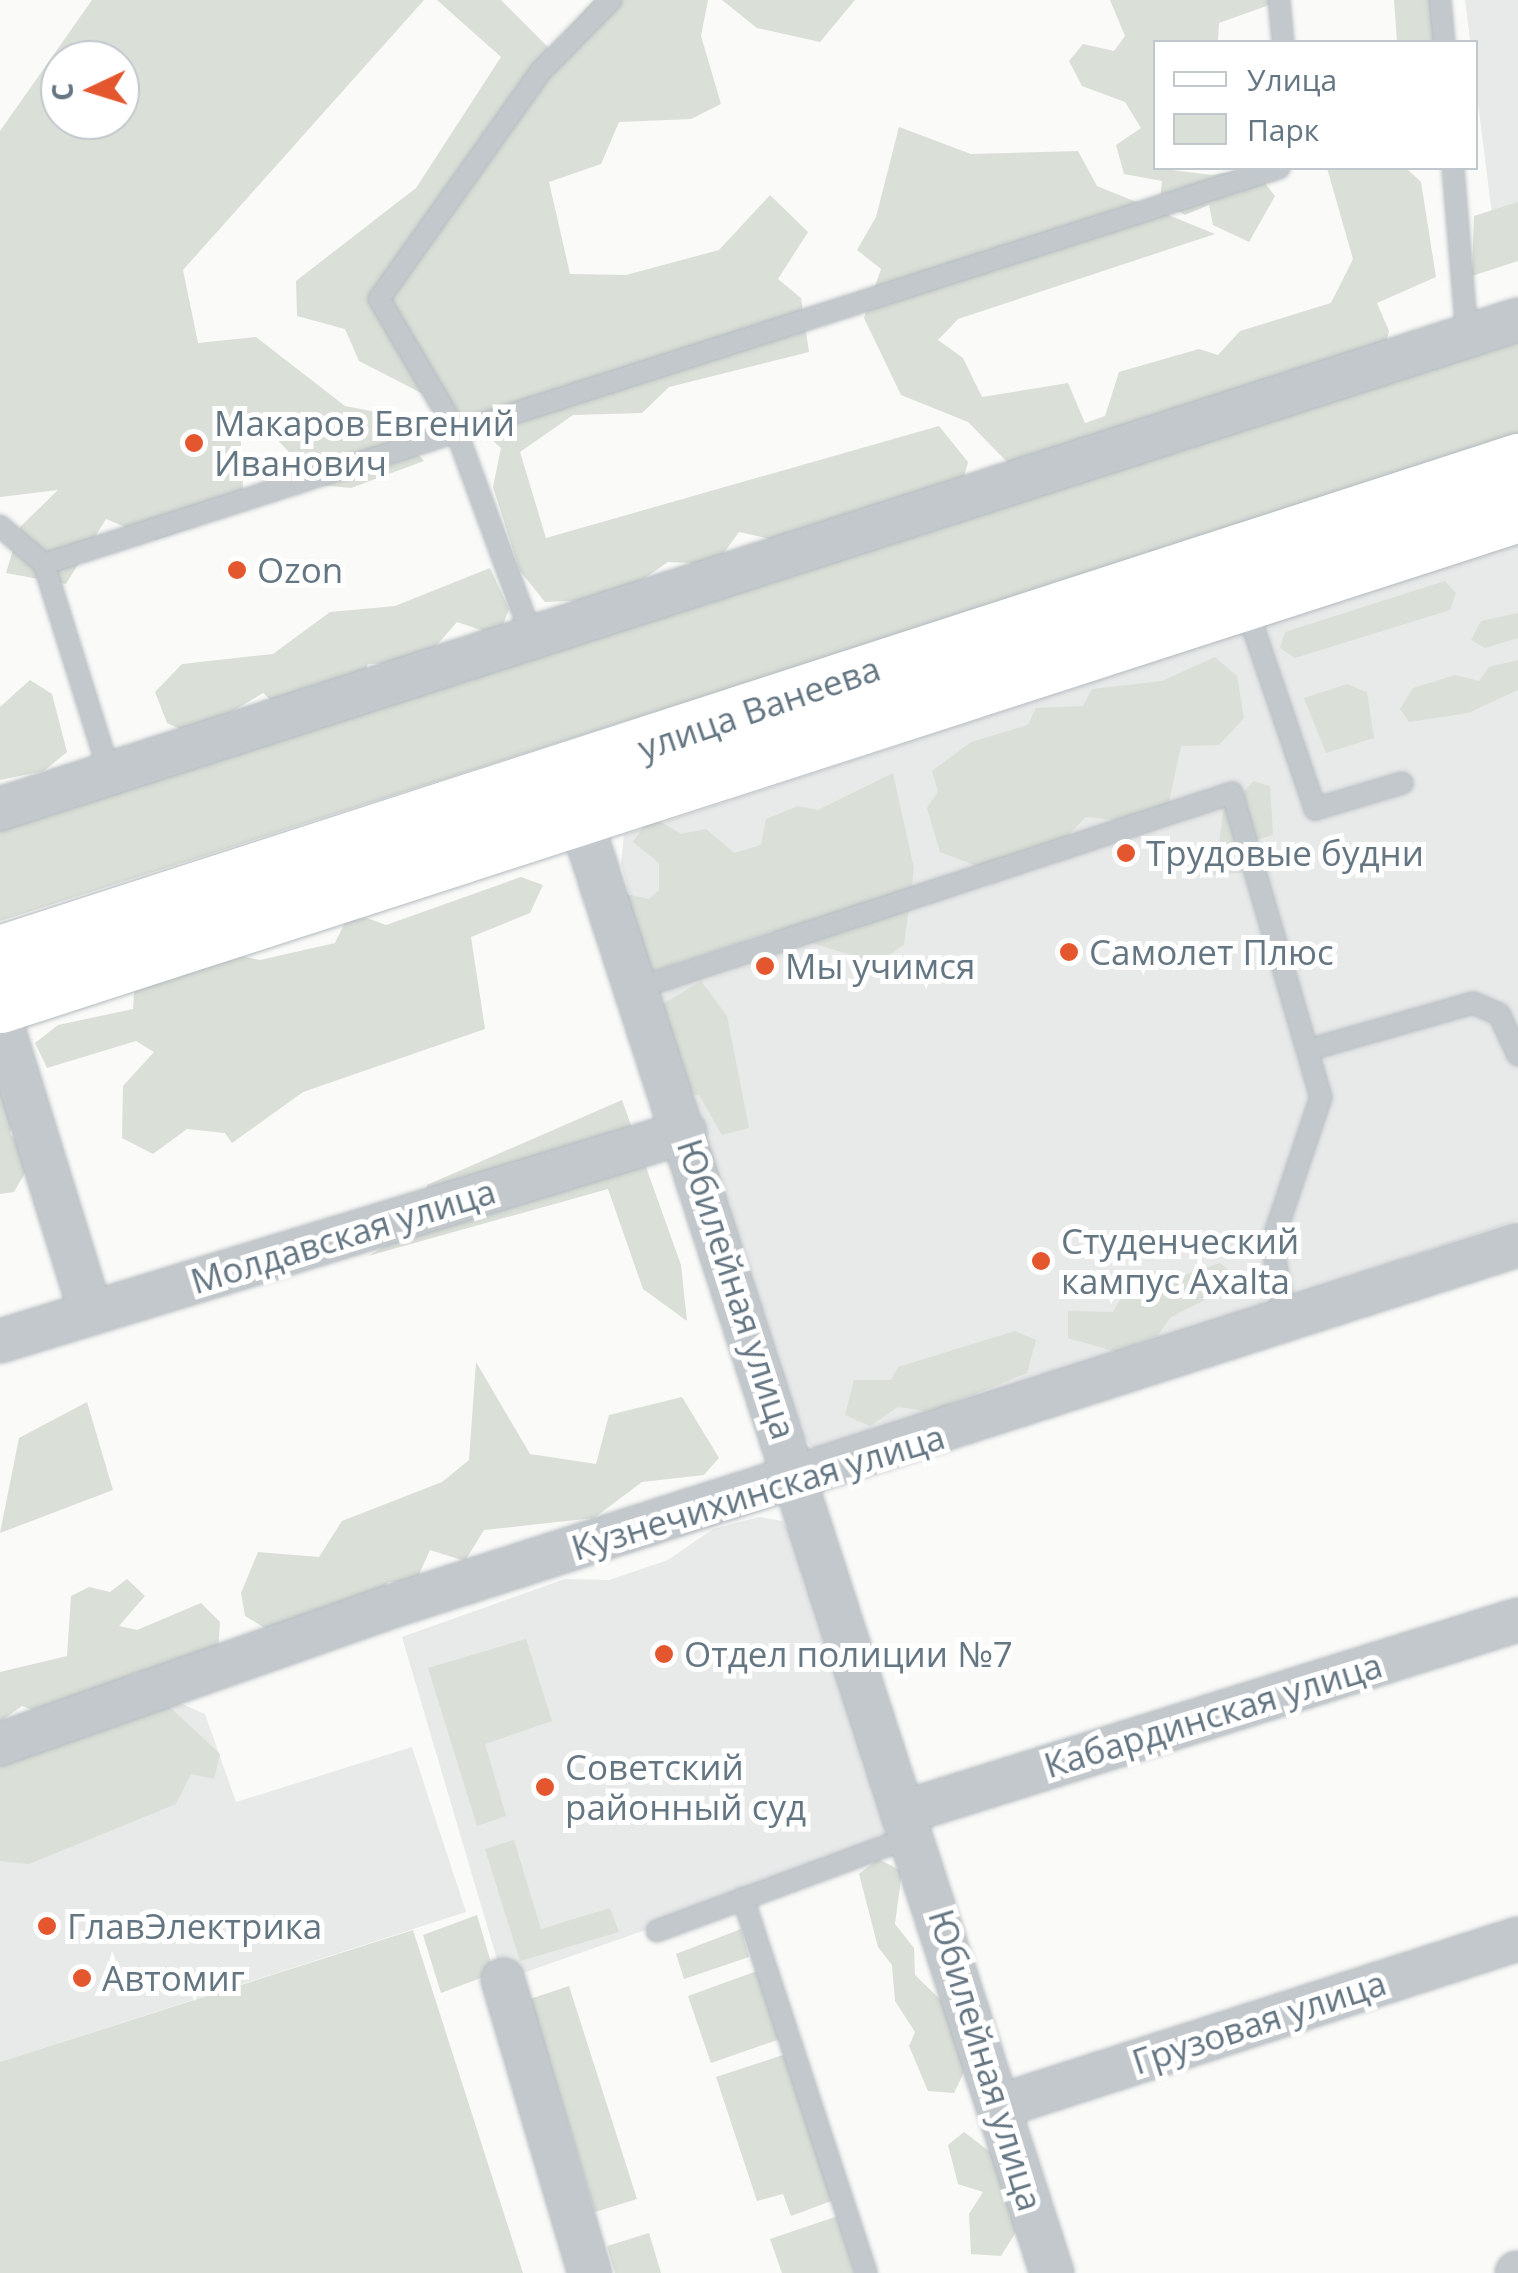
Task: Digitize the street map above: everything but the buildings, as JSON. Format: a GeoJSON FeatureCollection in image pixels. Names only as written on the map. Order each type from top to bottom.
{"type":"FeatureCollection","features":[{"type":"Feature","properties":{"kind":"main road","name":"улица Ванеева"},"geometry":{"type":"LineString","coordinates":[[0,954],[1518,462]]}},
{"type":"Feature","properties":{"kind":"main road","name":"улица Ванеева"},"geometry":{"type":"LineString","coordinates":[[0,1005],[1518,514]]}},
{"type":"Feature","properties":{"kind":"street"},"geometry":{"type":"LineString","coordinates":[[0,809],[1518,320]]}},
{"type":"Feature","properties":{"kind":"street","name":"Юбилейная улица"},"geometry":{"type":"LineString","coordinates":[[581,820],[912,1823],[1052,2273]]}},
{"type":"Feature","properties":{"kind":"street"},"geometry":{"type":"LineString","coordinates":[[0,1019],[91,1313]]}},
{"type":"Feature","properties":{"kind":"street","name":"Молдавская улица"},"geometry":{"type":"LineString","coordinates":[[0,1341],[685,1132]]}},
{"type":"Feature","properties":{"kind":"street","name":"Кузнечихинская улица"},"geometry":{"type":"LineString","coordinates":[[0,1744],[392,1606],[1286,1325],[1518,1246]]}},
{"type":"Feature","properties":{"kind":"street","name":"Кабардинская улица"},"geometry":{"type":"LineString","coordinates":[[912,1823],[1518,1620]]}},
{"type":"Feature","properties":{"kind":"street","name":"Грузовая улица"},"geometry":{"type":"LineString","coordinates":[[1000,2106],[1518,1939]]}},
{"type":"Feature","properties":{"kind":"street"},"geometry":{"type":"LineString","coordinates":[[503,1980],[590,2273]]}},
{"type":"Feature","properties":{"kind":"lane"},"geometry":{"type":"LineString","coordinates":[[532,637],[456,430],[379,300],[541,71],[611,0]]}},
{"type":"Feature","properties":{"kind":"lane"},"geometry":{"type":"LineString","coordinates":[[1279,0],[1283,40]]}},
{"type":"Feature","properties":{"kind":"lane"},"geometry":{"type":"LineString","coordinates":[[1440,0],[1444,40]]}},
{"type":"Feature","properties":{"kind":"lane"},"geometry":{"type":"LineString","coordinates":[[44,564],[1272,170]]}},
{"type":"Feature","properties":{"kind":"lane"},"geometry":{"type":"LineString","coordinates":[[1453,170],[1467,336]]}},
{"type":"Feature","properties":{"kind":"lane"},"geometry":{"type":"LineString","coordinates":[[0,526],[44,564],[110,774]]}},
{"type":"Feature","properties":{"kind":"lane"},"geometry":{"type":"LineString","coordinates":[[1244,602],[1315,809],[1402,782]]}},
{"type":"Feature","properties":{"kind":"lane"},"geometry":{"type":"LineString","coordinates":[[638,988],[1232,793],[1321,1097],[1272,1243],[1286,1325]]}},
{"type":"Feature","properties":{"kind":"lane"},"geometry":{"type":"LineString","coordinates":[[1308,1050],[1473,1003],[1498,1014],[1518,1054]]}},
{"type":"Feature","properties":{"kind":"lane"},"geometry":{"type":"LineString","coordinates":[[657,1931],[744,1898],[912,1823]]}},
{"type":"Feature","properties":{"kind":"lane"},"geometry":{"type":"LineString","coordinates":[[744,1898],[866,2273]]}},
{"type":"Feature","properties":{"kind":"shaded area"},"geometry":{"type":"Polygon","coordinates":[[[1465,0],[1518,0],[1518,222],[1494,230],[1478,103],[1478,40],[1470,40],[1465,0]]]}},
{"type":"Feature","properties":{"kind":"shaded area"},"geometry":{"type":"Polygon","coordinates":[[[1518,543],[1518,1220],[831,1451],[812,1447],[800,1433],[660,1001],[621,864],[624,835],[1518,543]]]}},
{"type":"Feature","properties":{"kind":"shaded area"},"geometry":{"type":"Polygon","coordinates":[[[759,1517],[782,1521],[793,1536],[897,1842],[503,1980],[402,1637],[565,1579],[609,1580],[668,1560],[713,1529],[759,1517]]]}},
{"type":"Feature","properties":{"kind":"shaded area"},"geometry":{"type":"Polygon","coordinates":[[[171,1699],[205,1714],[236,1802],[412,1747],[466,1912],[0,2062],[0,1758],[171,1699]]]}},
{"type":"Feature","properties":{"kind":"green space"},"geometry":{"type":"Polygon","coordinates":[[[92,0],[424,0],[183,270],[198,343],[256,337],[345,406],[381,413],[424,461],[351,488],[320,485],[255,416],[240,425],[244,509],[156,540],[106,519],[66,584],[6,573],[20,527],[58,490],[0,497],[0,131],[40,74],[40,140],[140,140],[140,40],[64,40],[92,0]]]}},
{"type":"Feature","properties":{"kind":"green space"},"geometry":{"type":"Polygon","coordinates":[[[437,0],[501,0],[550,49],[594,0],[708,0],[701,36],[721,104],[691,119],[619,122],[601,164],[549,182],[570,274],[626,275],[719,250],[770,195],[808,232],[778,279],[801,298],[809,352],[669,387],[642,413],[573,415],[520,452],[546,538],[939,426],[968,462],[959,493],[797,545],[739,532],[716,564],[668,562],[615,599],[545,602],[520,571],[493,487],[501,448],[466,416],[359,361],[345,329],[297,316],[296,281],[416,188],[501,57],[437,0]]]}},
{"type":"Feature","properties":{"kind":"green space"},"geometry":{"type":"Polygon","coordinates":[[[722,0],[855,0],[820,42],[757,28],[722,0]]]}},
{"type":"Feature","properties":{"kind":"green space"},"geometry":{"type":"Polygon","coordinates":[[[1110,0],[1283,0],[1219,23],[1218,40],[1153,40],[1153,170],[1212,175],[1255,170],[1275,196],[1249,242],[1213,225],[1209,205],[1185,215],[1160,200],[1162,181],[1124,174],[1116,145],[1141,128],[1125,102],[1082,86],[1069,61],[1083,44],[1114,51],[1125,36],[1110,0]]]}},
{"type":"Feature","properties":{"kind":"green space"},"geometry":{"type":"Polygon","coordinates":[[[1394,0],[1431,0],[1437,40],[1397,40],[1394,0]]]}},
{"type":"Feature","properties":{"kind":"green space"},"geometry":{"type":"Polygon","coordinates":[[[899,127],[971,154],[1078,151],[1097,186],[1215,234],[958,319],[938,340],[963,358],[982,397],[1068,383],[1085,423],[1105,416],[1119,372],[1199,349],[1218,355],[1240,331],[1331,303],[1353,259],[1328,170],[1408,170],[1421,182],[1436,277],[1377,303],[1389,331],[1379,373],[1017,472],[968,422],[901,395],[864,318],[881,269],[857,250],[876,217],[899,127]]]}},
{"type":"Feature","properties":{"kind":"green space"},"geometry":{"type":"Polygon","coordinates":[[[1518,202],[1518,261],[1472,276],[1474,216],[1518,202]]]}},
{"type":"Feature","properties":{"kind":"green space"},"geometry":{"type":"Polygon","coordinates":[[[1518,338],[1518,436],[0,921],[0,826],[1518,338]]]}},
{"type":"Feature","properties":{"kind":"green space"},"geometry":{"type":"Polygon","coordinates":[[[490,568],[509,609],[499,636],[457,622],[422,662],[368,664],[354,705],[294,721],[263,693],[193,735],[167,723],[155,692],[182,664],[273,654],[330,612],[395,606],[490,568]]]}},
{"type":"Feature","properties":{"kind":"green space"},"geometry":{"type":"Polygon","coordinates":[[[1445,581],[1456,593],[1450,610],[1295,658],[1280,648],[1285,632],[1445,581]]]}},
{"type":"Feature","properties":{"kind":"green space"},"geometry":{"type":"Polygon","coordinates":[[[1518,613],[1518,638],[1485,648],[1471,640],[1481,621],[1518,613]]]}},
{"type":"Feature","properties":{"kind":"green space"},"geometry":{"type":"Polygon","coordinates":[[[1215,657],[1237,676],[1244,718],[1219,745],[1181,746],[1169,802],[1150,824],[1086,817],[1063,840],[977,866],[940,852],[927,808],[938,791],[932,771],[971,742],[1028,725],[1036,708],[1083,706],[1092,689],[1162,681],[1215,657]]]}},
{"type":"Feature","properties":{"kind":"green space"},"geometry":{"type":"Polygon","coordinates":[[[1518,660],[1518,690],[1468,713],[1409,722],[1400,709],[1413,688],[1455,675],[1479,681],[1489,667],[1518,660]]]}},
{"type":"Feature","properties":{"kind":"green space"},"geometry":{"type":"Polygon","coordinates":[[[30,680],[52,694],[67,752],[44,771],[0,780],[0,707],[30,680]]]}},
{"type":"Feature","properties":{"kind":"green space"},"geometry":{"type":"Polygon","coordinates":[[[1347,684],[1367,692],[1374,738],[1326,753],[1304,698],[1347,684]]]}},
{"type":"Feature","properties":{"kind":"green space"},"geometry":{"type":"Polygon","coordinates":[[[893,773],[914,869],[904,945],[877,963],[773,931],[645,974],[621,893],[649,899],[659,890],[659,863],[633,842],[651,816],[681,834],[706,829],[734,853],[761,845],[766,819],[798,806],[818,810],[893,773]]]}},
{"type":"Feature","properties":{"kind":"green space"},"geometry":{"type":"Polygon","coordinates":[[[1254,781],[1270,786],[1273,835],[1238,846],[1242,873],[1190,876],[1183,861],[1219,845],[1223,812],[1254,781]]]}},
{"type":"Feature","properties":{"kind":"green space"},"geometry":{"type":"Polygon","coordinates":[[[521,877],[543,885],[530,913],[471,937],[485,1029],[303,1092],[232,1143],[225,1133],[187,1129],[153,1154],[122,1138],[123,1086],[154,1052],[136,1041],[47,1068],[35,1043],[58,1025],[133,1009],[135,977],[223,952],[260,960],[335,943],[350,912],[386,925],[521,877]]]}},
{"type":"Feature","properties":{"kind":"green space"},"geometry":{"type":"Polygon","coordinates":[[[701,981],[727,1016],[749,1128],[722,1135],[699,1095],[678,1092],[651,1011],[701,981]]]}},
{"type":"Feature","properties":{"kind":"green space"},"geometry":{"type":"Polygon","coordinates":[[[0,1085],[15,1112],[10,1134],[33,1159],[14,1192],[0,1194],[0,1085]]]}},
{"type":"Feature","properties":{"kind":"green space"},"geometry":{"type":"Polygon","coordinates":[[[622,1100],[681,1265],[687,1321],[643,1289],[608,1189],[368,1256],[426,1222],[427,1185],[622,1100]]]}},
{"type":"Feature","properties":{"kind":"green space"},"geometry":{"type":"Polygon","coordinates":[[[1220,1263],[1242,1281],[1171,1317],[1157,1336],[1117,1352],[1068,1338],[1068,1311],[1113,1312],[1122,1296],[1220,1263]]]}},
{"type":"Feature","properties":{"kind":"green space"},"geometry":{"type":"Polygon","coordinates":[[[1015,1331],[1036,1340],[1027,1373],[931,1412],[898,1407],[870,1426],[845,1415],[854,1380],[891,1380],[898,1367],[1015,1331]]]}},
{"type":"Feature","properties":{"kind":"green space"},"geometry":{"type":"Polygon","coordinates":[[[476,1362],[530,1454],[596,1464],[609,1415],[682,1397],[719,1458],[704,1475],[642,1482],[594,1518],[484,1530],[465,1561],[430,1550],[416,1581],[388,1582],[373,1601],[275,1634],[245,1616],[241,1593],[258,1552],[319,1557],[342,1521],[442,1482],[469,1460],[476,1362]]]}},
{"type":"Feature","properties":{"kind":"green space"},"geometry":{"type":"Polygon","coordinates":[[[87,1402],[113,1490],[0,1533],[19,1438],[87,1402]]]}},
{"type":"Feature","properties":{"kind":"green space"},"geometry":{"type":"Polygon","coordinates":[[[127,1579],[145,1596],[119,1626],[137,1630],[201,1603],[220,1622],[218,1653],[178,1671],[135,1673],[55,1718],[22,1706],[0,1722],[0,1672],[67,1656],[71,1596],[89,1587],[110,1592],[127,1579]]]}},
{"type":"Feature","properties":{"kind":"green space"},"geometry":{"type":"Polygon","coordinates":[[[526,1639],[552,1721],[485,1744],[506,1816],[477,1826],[428,1668],[526,1639]]]}},
{"type":"Feature","properties":{"kind":"green space"},"geometry":{"type":"Polygon","coordinates":[[[170,1707],[220,1754],[214,1779],[191,1774],[176,1804],[29,1864],[0,1861],[0,1765],[170,1707]]]}},
{"type":"Feature","properties":{"kind":"green space"},"geometry":{"type":"Polygon","coordinates":[[[514,1840],[541,1929],[610,1908],[619,1932],[520,1961],[485,1849],[514,1840]]]}},
{"type":"Feature","properties":{"kind":"green space"},"geometry":{"type":"Polygon","coordinates":[[[878,1859],[902,1871],[895,1924],[914,1948],[915,1975],[944,2003],[965,2070],[954,2093],[928,2091],[909,2046],[915,2032],[895,2001],[892,1965],[878,1947],[859,1874],[878,1859]]]}},
{"type":"Feature","properties":{"kind":"green space"},"geometry":{"type":"Polygon","coordinates":[[[477,1915],[494,1973],[441,1993],[423,1935],[477,1915]]]}},
{"type":"Feature","properties":{"kind":"green space"},"geometry":{"type":"Polygon","coordinates":[[[741,1929],[749,1957],[684,1979],[676,1954],[741,1929]]]}},
{"type":"Feature","properties":{"kind":"green space"},"geometry":{"type":"Polygon","coordinates":[[[413,1930],[523,2273],[0,2273],[0,2062],[413,1930]]]}},
{"type":"Feature","properties":{"kind":"green space"},"geometry":{"type":"Polygon","coordinates":[[[757,1971],[780,2039],[711,2063],[688,1996],[757,1971]]]}},
{"type":"Feature","properties":{"kind":"green space"},"geometry":{"type":"Polygon","coordinates":[[[569,1986],[637,2199],[595,2212],[530,1999],[569,1986]]]}},
{"type":"Feature","properties":{"kind":"green space"},"geometry":{"type":"Polygon","coordinates":[[[786,2054],[834,2200],[791,2216],[783,2194],[757,2201],[716,2077],[786,2054]]]}},
{"type":"Feature","properties":{"kind":"green space"},"geometry":{"type":"Polygon","coordinates":[[[964,2132],[993,2154],[1016,2232],[1001,2256],[971,2254],[969,2214],[983,2192],[958,2184],[948,2145],[964,2132]]]}},
{"type":"Feature","properties":{"kind":"green space"},"geometry":{"type":"Polygon","coordinates":[[[838,2216],[855,2273],[782,2273],[770,2239],[838,2216]]]}},
{"type":"Feature","properties":{"kind":"green space"},"geometry":{"type":"Polygon","coordinates":[[[649,2233],[661,2273],[615,2273],[607,2246],[649,2233]]]}},
{"type":"Feature","properties":{"kind":"place","name":"Макаров Евгений Иванович"},"geometry":{"type":"Point","coordinates":[194,443]}},
{"type":"Feature","properties":{"kind":"place","name":"Ozon"},"geometry":{"type":"Point","coordinates":[237,570]}},
{"type":"Feature","properties":{"kind":"place","name":"Трудовые будни"},"geometry":{"type":"Point","coordinates":[1126,853]}},
{"type":"Feature","properties":{"kind":"place","name":"Самолет Плюс"},"geometry":{"type":"Point","coordinates":[1069,952]}},
{"type":"Feature","properties":{"kind":"place","name":"Мы учимся"},"geometry":{"type":"Point","coordinates":[765,966]}},
{"type":"Feature","properties":{"kind":"place","name":"Студенческий кампус Axalta"},"geometry":{"type":"Point","coordinates":[1041,1261]}},
{"type":"Feature","properties":{"kind":"place","name":"Отдел полиции №7"},"geometry":{"type":"Point","coordinates":[664,1654]}},
{"type":"Feature","properties":{"kind":"place","name":"Советский районный суд"},"geometry":{"type":"Point","coordinates":[545,1787]}},
{"type":"Feature","properties":{"kind":"place","name":"ГлавЭлектрика"},"geometry":{"type":"Point","coordinates":[47,1926]}},
{"type":"Feature","properties":{"kind":"place","name":"Автомиг"},"geometry":{"type":"Point","coordinates":[82,1978]}}]}
